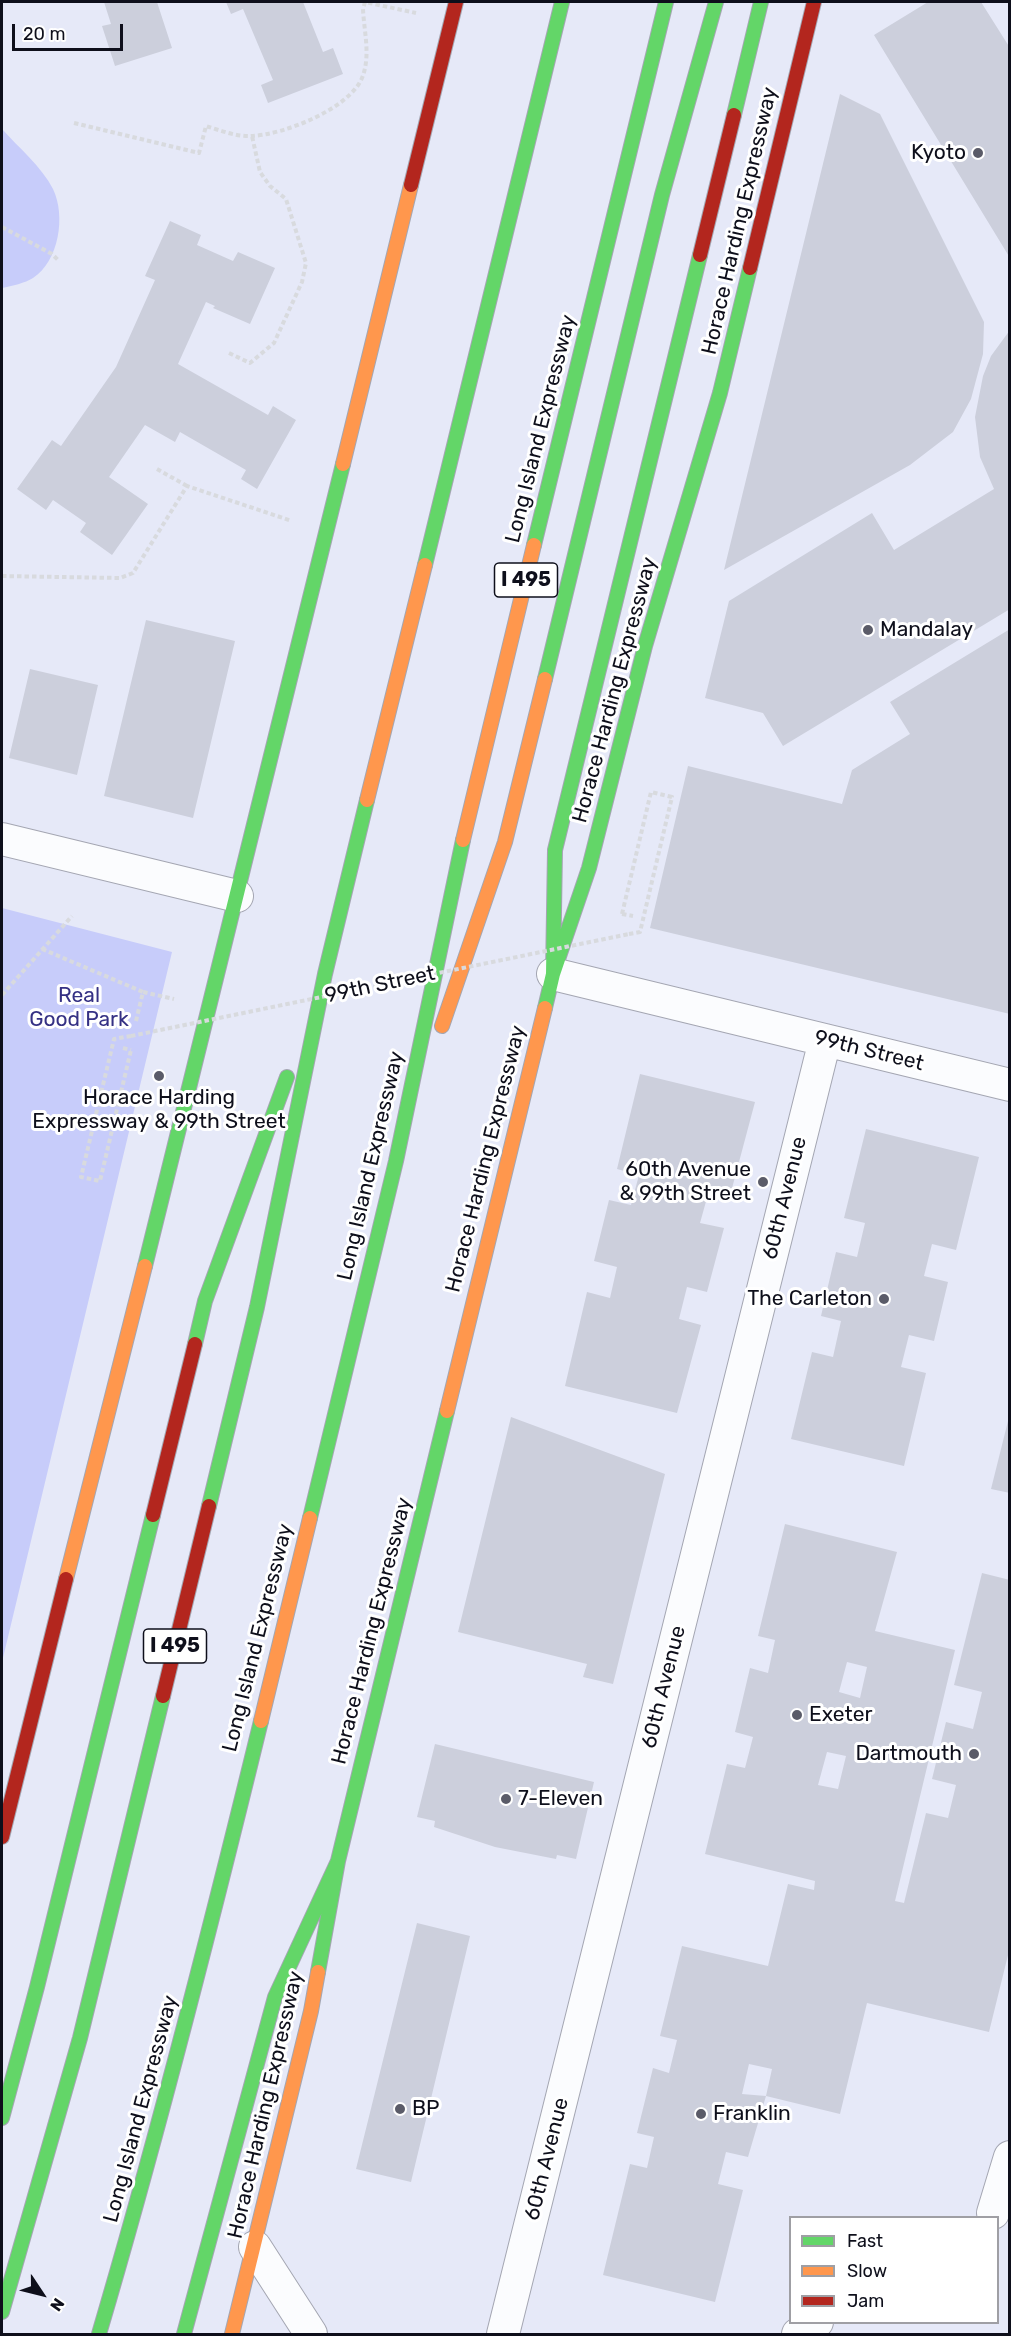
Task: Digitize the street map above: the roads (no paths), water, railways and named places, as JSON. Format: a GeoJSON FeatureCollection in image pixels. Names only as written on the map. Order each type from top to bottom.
{"type":"FeatureCollection","features":[{"type":"Feature","properties":{"kind":"main road"},"geometry":{"type":"LineString","coordinates":[[2,1837],[237,896],[456,2]]}},
{"type":"Feature","properties":{"kind":"main road","name":"I 495"},"geometry":{"type":"LineString","coordinates":[[2,2312],[80,2038],[257,1307],[325,974],[562,2]]}},
{"type":"Feature","properties":{"kind":"main road","name":"Long Island Expressway"},"geometry":{"type":"LineString","coordinates":[[99,2334],[143,2184],[207,1943],[396,1161],[466,827],[666,2]]}},
{"type":"Feature","properties":{"kind":"main road"},"geometry":{"type":"LineString","coordinates":[[396,1161],[505,842],[662,195],[716,2]]}},
{"type":"Feature","properties":{"kind":"main road"},"geometry":{"type":"LineString","coordinates":[[553,974],[555,850],[761,2]]}},
{"type":"Feature","properties":{"kind":"main road","name":"Horace Harding Expressway"},"geometry":{"type":"LineString","coordinates":[[232,2334],[311,2011],[338,1861],[553,974],[589,868],[645,646],[720,393],[814,2]]}},
{"type":"Feature","properties":{"kind":"main road"},"geometry":{"type":"LineString","coordinates":[[2,2118],[37,1986],[205,1301],[325,974]]}},
{"type":"Feature","properties":{"kind":"main road"},"geometry":{"type":"LineString","coordinates":[[184,2334],[275,1997],[338,1861]]}},
{"type":"Feature","properties":{"kind":"street"},"geometry":{"type":"LineString","coordinates":[[2,839],[237,896]]}},
{"type":"Feature","properties":{"kind":"street","name":"99th Street"},"geometry":{"type":"LineString","coordinates":[[553,974],[1010,1085]]}},
{"type":"Feature","properties":{"kind":"street","name":"60th Avenue"},"geometry":{"type":"LineString","coordinates":[[503,2334],[825,1040]]}},
{"type":"Feature","properties":{"kind":"street"},"geometry":{"type":"LineString","coordinates":[[996,2211],[1010,2157]]}},
{"type":"Feature","properties":{"kind":"street"},"geometry":{"type":"LineString","coordinates":[[255,2247],[311,2334]]}},
{"type":"Feature","properties":{"kind":"street"},"geometry":{"type":"LineString","coordinates":[[798,2334],[814,2324]]}},
{"type":"Feature","properties":{"kind":"place","name":"Kyoto"},"geometry":{"type":"Point","coordinates":[978,153]}},
{"type":"Feature","properties":{"kind":"place","name":"Mandalay"},"geometry":{"type":"Point","coordinates":[868,630]}},
{"type":"Feature","properties":{"kind":"place","name":"Horace Harding Expressway & 99th Street"},"geometry":{"type":"Point","coordinates":[159,1076]}},
{"type":"Feature","properties":{"kind":"place","name":"60th Avenue & 99th Street"},"geometry":{"type":"Point","coordinates":[763,1182]}},
{"type":"Feature","properties":{"kind":"place","name":"The Carleton"},"geometry":{"type":"Point","coordinates":[884,1299]}},
{"type":"Feature","properties":{"kind":"place","name":"Exeter"},"geometry":{"type":"Point","coordinates":[797,1715]}},
{"type":"Feature","properties":{"kind":"place","name":"Dartmouth"},"geometry":{"type":"Point","coordinates":[974,1754]}},
{"type":"Feature","properties":{"kind":"place","name":"7-Eleven"},"geometry":{"type":"Point","coordinates":[506,1799]}},
{"type":"Feature","properties":{"kind":"place","name":"BP"},"geometry":{"type":"Point","coordinates":[400,2109]}},
{"type":"Feature","properties":{"kind":"place","name":"Franklin"},"geometry":{"type":"Point","coordinates":[701,2114]}},
{"type":"Feature","properties":{"kind":"park label","name":"Real Good Park"},"geometry":{"type":"Point","coordinates":[79,1008]}}]}
